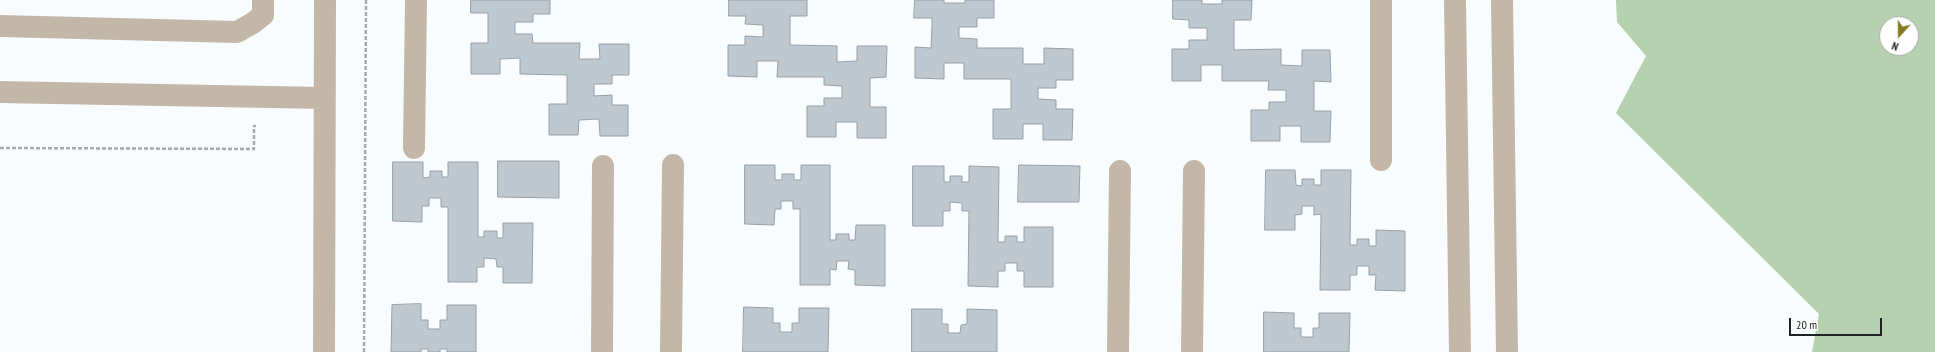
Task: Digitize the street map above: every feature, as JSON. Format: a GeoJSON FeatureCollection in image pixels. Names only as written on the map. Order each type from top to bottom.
{"type":"FeatureCollection","features":[{"type":"Feature","properties":{"kind":"street"},"geometry":{"type":"LineString","coordinates":[[0,26],[237,32],[253,23],[263,14],[263,0]]}},
{"type":"Feature","properties":{"kind":"street"},"geometry":{"type":"LineString","coordinates":[[324,352],[325,0]]}},
{"type":"Feature","properties":{"kind":"street"},"geometry":{"type":"LineString","coordinates":[[414,148],[416,0]]}},
{"type":"Feature","properties":{"kind":"street"},"geometry":{"type":"LineString","coordinates":[[1381,0],[1381,160]]}},
{"type":"Feature","properties":{"kind":"street"},"geometry":{"type":"LineString","coordinates":[[1455,0],[1460,352]]}},
{"type":"Feature","properties":{"kind":"street"},"geometry":{"type":"LineString","coordinates":[[1502,0],[1507,352]]}},
{"type":"Feature","properties":{"kind":"street"},"geometry":{"type":"LineString","coordinates":[[0,92],[324,98]]}},
{"type":"Feature","properties":{"kind":"street"},"geometry":{"type":"LineString","coordinates":[[671,352],[673,165]]}},
{"type":"Feature","properties":{"kind":"street"},"geometry":{"type":"LineString","coordinates":[[602,352],[603,166]]}},
{"type":"Feature","properties":{"kind":"street"},"geometry":{"type":"LineString","coordinates":[[1118,352],[1120,171]]}},
{"type":"Feature","properties":{"kind":"street"},"geometry":{"type":"LineString","coordinates":[[1192,352],[1194,171]]}},
{"type":"Feature","properties":{"kind":"path"},"geometry":{"type":"LineString","coordinates":[[364,352],[366,0]]}},
{"type":"Feature","properties":{"kind":"path"},"geometry":{"type":"LineString","coordinates":[[0,148],[254,149],[254,126],[261,126]]}},
{"type":"Feature","properties":{"kind":"green space"},"geometry":{"type":"Polygon","coordinates":[[[1616,0],[1935,0],[1935,352],[1812,352],[1819,314],[1616,113],[1646,56],[1617,22],[1616,0]]]}},
{"type":"Feature","properties":{"kind":"building"},"geometry":{"type":"Polygon","coordinates":[[[471,0],[550,0],[550,14],[533,14],[533,22],[515,22],[515,34],[532,34],[533,43],[580,43],[579,59],[600,59],[599,44],[629,44],[629,75],[612,75],[612,84],[594,84],[594,96],[612,95],[612,105],[628,105],[628,136],[600,136],[599,119],[579,120],[578,135],[549,135],[549,104],[567,104],[567,75],[520,74],[520,58],[500,59],[500,74],[471,74],[471,43],[488,43],[488,13],[471,13],[471,0]]]}},
{"type":"Feature","properties":{"kind":"building"},"geometry":{"type":"Polygon","coordinates":[[[729,0],[807,0],[807,16],[790,16],[790,45],[837,46],[837,62],[857,61],[857,46],[887,46],[886,77],[870,78],[870,107],[886,107],[886,138],[857,138],[857,122],[836,122],[836,137],[807,137],[807,106],[824,106],[824,98],[842,98],[842,86],[824,85],[824,77],[777,77],[778,61],[757,61],[757,77],[728,76],[728,45],[745,45],[745,36],[763,37],[763,25],[745,24],[746,16],[729,16],[729,0]]]}},
{"type":"Feature","properties":{"kind":"building"},"geometry":{"type":"Polygon","coordinates":[[[915,0],[944,0],[944,3],[965,3],[965,0],[994,0],[994,18],[977,18],[977,27],[959,27],[959,38],[977,39],[977,48],[1023,48],[1023,64],[1044,64],[1044,48],[1073,49],[1073,80],[1056,80],[1056,88],[1038,88],[1038,99],[1056,100],[1056,109],[1073,109],[1072,140],[1043,140],[1043,124],[1023,124],[1023,139],[993,139],[993,109],[1011,109],[1011,79],[964,79],[964,63],[944,63],[944,79],[915,78],[915,47],[931,48],[932,18],[914,18],[915,0]]]}},
{"type":"Feature","properties":{"kind":"building"},"geometry":{"type":"Polygon","coordinates":[[[1173,0],[1202,0],[1202,4],[1222,4],[1222,0],[1252,0],[1251,20],[1234,20],[1234,50],[1281,49],[1281,65],[1302,66],[1302,50],[1330,50],[1331,82],[1314,81],[1314,111],[1331,111],[1330,142],[1301,142],[1301,126],[1280,126],[1280,141],[1251,141],[1251,110],[1269,110],[1269,102],[1286,102],[1286,90],[1268,90],[1269,81],[1222,81],[1222,65],[1201,65],[1201,81],[1172,81],[1172,49],[1189,49],[1189,40],[1207,40],[1207,28],[1189,28],[1189,20],[1173,19],[1173,0]]]}},
{"type":"Feature","properties":{"kind":"building"},"geometry":{"type":"Polygon","coordinates":[[[498,161],[559,161],[559,198],[498,197],[498,161]]]}},
{"type":"Feature","properties":{"kind":"building"},"geometry":{"type":"Polygon","coordinates":[[[393,162],[423,162],[423,178],[430,177],[430,171],[442,171],[442,177],[448,177],[448,162],[478,162],[478,237],[484,237],[484,231],[497,231],[497,238],[503,238],[503,223],[533,223],[532,283],[503,283],[503,267],[497,267],[496,259],[484,258],[484,267],[477,267],[477,282],[448,282],[448,207],[441,207],[441,198],[429,198],[429,206],[422,206],[422,222],[393,221],[393,162]]]}},
{"type":"Feature","properties":{"kind":"building"},"geometry":{"type":"Polygon","coordinates":[[[745,165],[775,165],[775,180],[782,180],[782,174],[794,174],[794,180],[801,180],[801,165],[830,165],[830,240],[836,240],[836,234],[849,234],[849,240],[855,240],[856,225],[885,225],[885,286],[855,285],[855,270],[848,269],[849,261],[837,261],[836,270],[830,269],[830,285],[800,285],[800,209],[793,209],[793,201],[781,201],[781,209],[775,209],[774,225],[745,224],[745,165]]]}},
{"type":"Feature","properties":{"kind":"building"},"geometry":{"type":"Polygon","coordinates":[[[1019,165],[1080,166],[1079,202],[1018,202],[1019,165]]]}},
{"type":"Feature","properties":{"kind":"building"},"geometry":{"type":"Polygon","coordinates":[[[913,166],[944,166],[944,182],[950,182],[950,176],[962,176],[962,182],[969,182],[969,166],[999,167],[998,242],[1005,242],[1005,236],[1017,236],[1017,242],[1024,242],[1024,227],[1053,227],[1053,287],[1024,287],[1024,271],[1017,271],[1017,263],[1005,263],[1005,271],[998,271],[998,287],[968,286],[969,211],[962,211],[962,203],[950,202],[950,211],[943,211],[943,226],[913,226],[913,166]]]}},
{"type":"Feature","properties":{"kind":"building"},"geometry":{"type":"Polygon","coordinates":[[[1266,170],[1295,170],[1296,185],[1302,186],[1302,179],[1314,179],[1314,185],[1321,185],[1321,170],[1351,170],[1350,245],[1357,245],[1357,239],[1369,239],[1369,246],[1376,246],[1376,230],[1405,231],[1405,291],[1375,290],[1376,275],[1369,275],[1369,266],[1357,266],[1357,275],[1350,275],[1350,290],[1320,290],[1321,214],[1314,215],[1314,206],[1302,206],[1302,214],[1295,215],[1295,230],[1265,230],[1266,170]]]}},
{"type":"Feature","properties":{"kind":"building"},"geometry":{"type":"Polygon","coordinates":[[[421,304],[421,320],[428,320],[428,329],[440,329],[440,320],[447,320],[447,305],[476,305],[476,352],[447,352],[447,349],[440,349],[440,352],[428,352],[428,349],[421,349],[421,352],[391,352],[392,305],[421,304]]]}},
{"type":"Feature","properties":{"kind":"building"},"geometry":{"type":"Polygon","coordinates":[[[744,307],[773,308],[773,323],[780,323],[780,332],[792,332],[792,323],[799,323],[799,308],[829,308],[828,352],[743,352],[744,307]]]}},
{"type":"Feature","properties":{"kind":"building"},"geometry":{"type":"Polygon","coordinates":[[[912,309],[942,309],[942,324],[948,324],[948,333],[960,333],[961,325],[967,324],[967,309],[997,310],[997,352],[912,352],[912,309]]]}},
{"type":"Feature","properties":{"kind":"building"},"geometry":{"type":"Polygon","coordinates":[[[1264,312],[1294,313],[1294,328],[1301,328],[1301,337],[1313,337],[1313,328],[1319,328],[1319,313],[1350,313],[1349,352],[1264,352],[1264,312]]]}}]}
